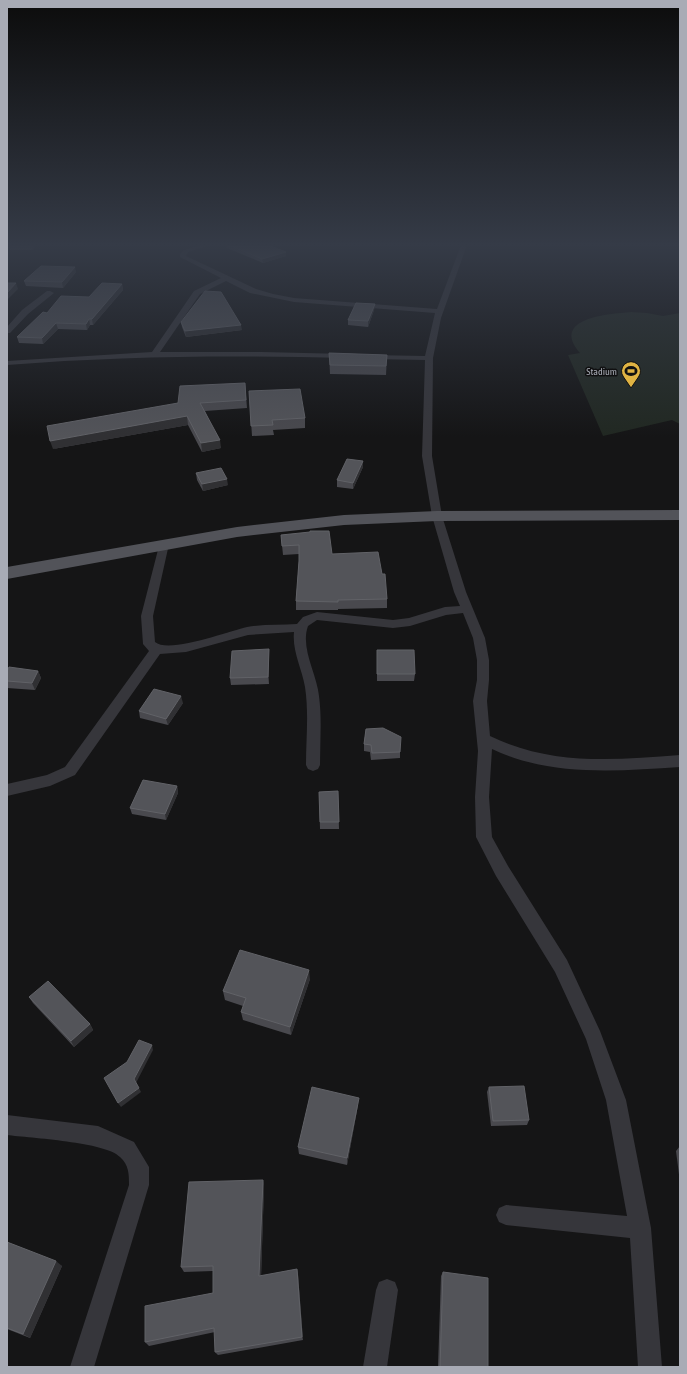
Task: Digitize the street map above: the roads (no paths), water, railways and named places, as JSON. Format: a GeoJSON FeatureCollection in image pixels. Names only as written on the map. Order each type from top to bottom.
{"type":"FeatureCollection","features":[{"type":"Feature","properties":{"kind":"main road"},"geometry":{"type":"LineString","coordinates":[[7,573],[237,532],[344,520],[437,516],[680,515]]}},
{"type":"Feature","properties":{"kind":"street"},"geometry":{"type":"LineString","coordinates":[[7,331],[29,309]]}},
{"type":"Feature","properties":{"kind":"street"},"geometry":{"type":"LineString","coordinates":[[155,354],[186,309]]}},
{"type":"Feature","properties":{"kind":"street"},"geometry":{"type":"LineString","coordinates":[[415,309],[440,311],[429,358],[427,456],[437,516],[466,608],[479,638],[483,660],[483,680],[480,701],[486,752],[482,797],[484,837],[502,871],[561,966],[594,1037],[616,1100],[640,1228],[650,1367]]}},
{"type":"Feature","properties":{"kind":"street"},"geometry":{"type":"LineString","coordinates":[[7,363],[59,358],[197,353],[429,358]]}},
{"type":"Feature","properties":{"kind":"street"},"geometry":{"type":"LineString","coordinates":[[164,544],[147,616],[149,644],[156,650],[169,651],[249,631],[300,628]]}},
{"type":"Feature","properties":{"kind":"street"},"geometry":{"type":"LineString","coordinates":[[313,765],[310,677],[300,649],[300,628],[307,620],[317,616],[393,624],[410,622],[445,611],[466,608]]}},
{"type":"Feature","properties":{"kind":"street"},"geometry":{"type":"LineString","coordinates":[[7,790],[50,780],[70,771],[156,650]]}},
{"type":"Feature","properties":{"kind":"street"},"geometry":{"type":"LineString","coordinates":[[484,739],[514,753],[559,763],[596,766],[680,761]]}},
{"type":"Feature","properties":{"kind":"street"},"geometry":{"type":"LineString","coordinates":[[7,1125],[98,1136],[127,1149],[140,1167],[139,1185],[82,1367]]}},
{"type":"Feature","properties":{"kind":"street"},"geometry":{"type":"LineString","coordinates":[[506,1215],[640,1228]]}},
{"type":"Feature","properties":{"kind":"street"},"geometry":{"type":"LineString","coordinates":[[375,1367],[387,1290]]}},
{"type":"Feature","properties":{"kind":"place","name":"Stadium"},"geometry":{"type":"Point","coordinates":[631,388]}}]}
